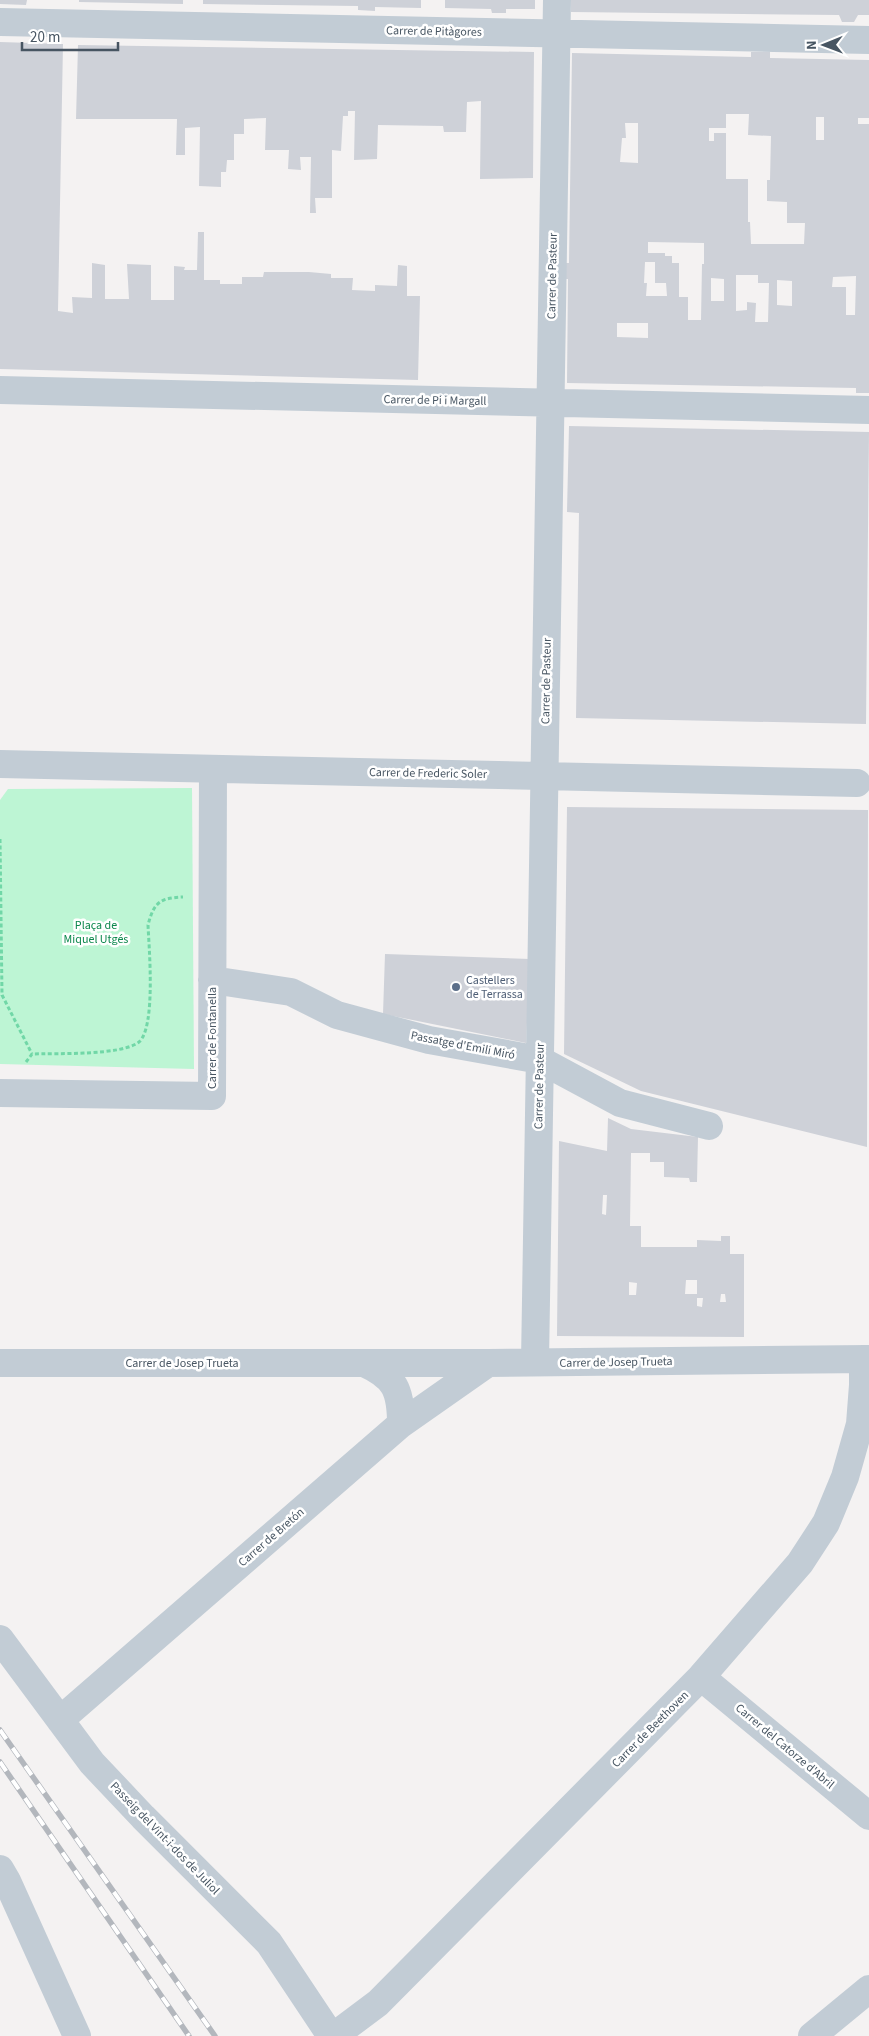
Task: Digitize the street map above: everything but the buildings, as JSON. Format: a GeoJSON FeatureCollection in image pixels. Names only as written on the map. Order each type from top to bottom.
{"type":"FeatureCollection","features":[{"type":"Feature","properties":{"kind":"street","name":"Carrer de Pasteur"},"geometry":{"type":"LineString","coordinates":[[535,1362],[557,0]]}},
{"type":"Feature","properties":{"kind":"street","name":"Carrer de Pitàgores"},"geometry":{"type":"LineString","coordinates":[[0,22],[869,40]]}},
{"type":"Feature","properties":{"kind":"street","name":"Carrer de Pi i Margall"},"geometry":{"type":"LineString","coordinates":[[0,390],[869,410]]}},
{"type":"Feature","properties":{"kind":"street","name":"Carrer de Frederic Soler"},"geometry":{"type":"LineString","coordinates":[[0,764],[857,783]]}},
{"type":"Feature","properties":{"kind":"street","name":"Carrer de Fontanella"},"geometry":{"type":"LineString","coordinates":[[0,1093],[212,1096],[213,768]]}},
{"type":"Feature","properties":{"kind":"street","name":"Passatge d'Emili Miró"},"geometry":{"type":"LineString","coordinates":[[212,980],[291,992],[337,1015],[411,1035],[540,1060],[620,1103],[709,1126]]}},
{"type":"Feature","properties":{"kind":"street","name":"Carrer de Josep Trueta"},"geometry":{"type":"LineString","coordinates":[[0,1362],[488,1363],[866,1359]]}},
{"type":"Feature","properties":{"kind":"street","name":"Carrer de Beethoven"},"geometry":{"type":"LineString","coordinates":[[333,2036],[378,2003],[701,1677],[800,1563],[826,1523],[845,1477],[860,1424],[866,1359]]}},
{"type":"Feature","properties":{"kind":"street"},"geometry":{"type":"LineString","coordinates":[[364,1363],[382,1373],[395,1386],[400,1396],[401,1424]]}},
{"type":"Feature","properties":{"kind":"street","name":"Carrer de Bretón"},"geometry":{"type":"LineString","coordinates":[[60,1720],[401,1424],[488,1363]]}},
{"type":"Feature","properties":{"kind":"street","name":"Passeig del Vint-i-dos de Juliol"},"geometry":{"type":"LineString","coordinates":[[0,1639],[92,1763],[269,1943],[333,2036]]}},
{"type":"Feature","properties":{"kind":"street","name":"Carrer del Catorze d'Abril"},"geometry":{"type":"LineString","coordinates":[[701,1677],[869,1816]]}},
{"type":"Feature","properties":{"kind":"street"},"geometry":{"type":"LineString","coordinates":[[0,1869],[7,1881],[72,2033]]}},
{"type":"Feature","properties":{"kind":"street"},"geometry":{"type":"LineString","coordinates":[[812,2036],[869,1989]]}},
{"type":"Feature","properties":{"kind":"path"},"geometry":{"type":"LineString","coordinates":[[0,839],[2,996],[32,1054]]}},
{"type":"Feature","properties":{"kind":"path"},"geometry":{"type":"LineString","coordinates":[[21,1068],[32,1054],[113,1051],[127,1048],[139,1041],[147,1028],[150,1011],[148,925],[158,902],[167,898],[186,897]]}},
{"type":"Feature","properties":{"kind":"green space","name":"Plaça de Miquel Utgés"},"geometry":{"type":"Polygon","coordinates":[[[192,788],[194,1069],[0,1064],[0,800],[8,789],[192,788]]]}},
{"type":"Feature","properties":{"kind":"railway"},"geometry":{"type":"LineString","coordinates":[[0,1730],[215,2036]]}},
{"type":"Feature","properties":{"kind":"railway"},"geometry":{"type":"LineString","coordinates":[[0,1762],[189,2036]]}},
{"type":"Feature","properties":{"kind":"place","name":"Castellers de Terrassa"},"geometry":{"type":"Point","coordinates":[456,987]}}]}
